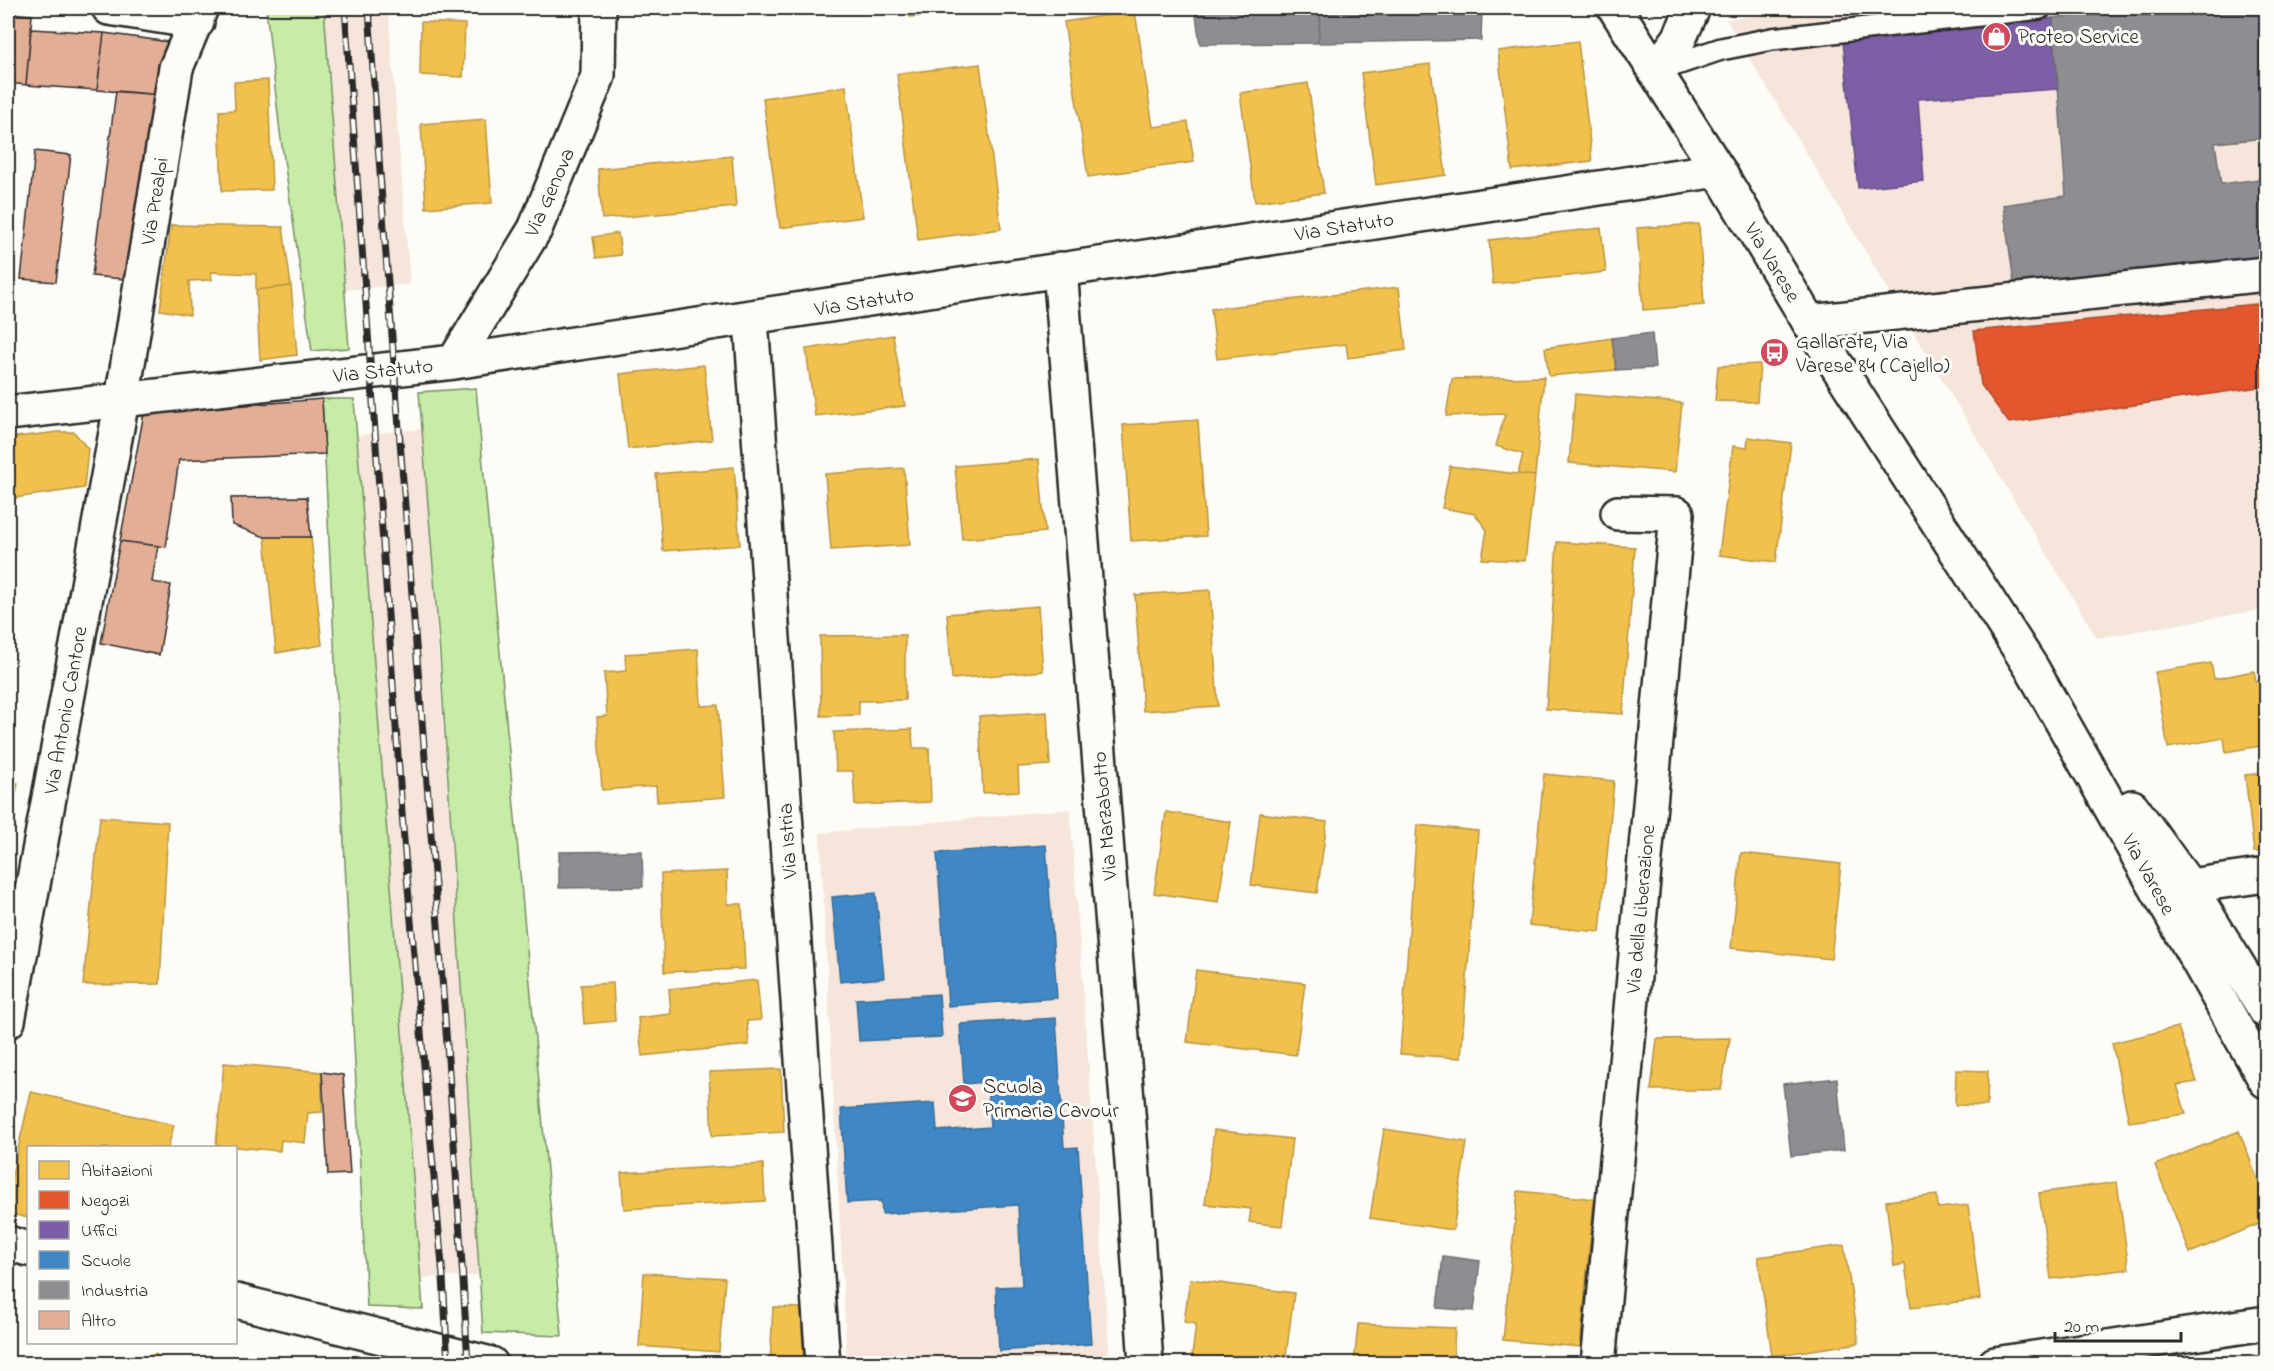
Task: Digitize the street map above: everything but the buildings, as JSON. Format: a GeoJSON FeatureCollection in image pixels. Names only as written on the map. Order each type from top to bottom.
{"type":"FeatureCollection","features":[{"type":"Feature","properties":{"kind":"street"},"geometry":{"type":"LineString","coordinates":[[109,8],[199,15]]}},
{"type":"Feature","properties":{"kind":"street","name":"Via Genova"},"geometry":{"type":"LineString","coordinates":[[454,362],[536,229],[598,76],[599,8]]}},
{"type":"Feature","properties":{"kind":"street","name":"Via Varese"},"geometry":{"type":"LineString","coordinates":[[1615,8],[1718,170],[1809,322],[2174,891],[2266,1011]]}},
{"type":"Feature","properties":{"kind":"street"},"geometry":{"type":"LineString","coordinates":[[1655,71],[1679,39],[1693,8]]}},
{"type":"Feature","properties":{"kind":"street","name":"Via Prealpi"},"geometry":{"type":"LineString","coordinates":[[122,400],[176,68],[199,15]]}},
{"type":"Feature","properties":{"kind":"street","name":"Via Statuto"},"geometry":{"type":"LineString","coordinates":[[8,413],[454,362],[751,319],[1060,269],[1718,170]]}},
{"type":"Feature","properties":{"kind":"street","name":"Via Marzabotto"},"geometry":{"type":"LineString","coordinates":[[1060,269],[1131,1150],[1146,1364]]}},
{"type":"Feature","properties":{"kind":"street"},"geometry":{"type":"LineString","coordinates":[[1809,322],[2266,274]]}},
{"type":"Feature","properties":{"kind":"street","name":"Via Istria"},"geometry":{"type":"LineString","coordinates":[[751,319],[823,1364]]}},
{"type":"Feature","properties":{"kind":"street","name":"Via Antonio Cantore"},"geometry":{"type":"LineString","coordinates":[[8,1021],[122,400]]}},
{"type":"Feature","properties":{"kind":"street","name":"Via della Liberazione"},"geometry":{"type":"LineString","coordinates":[[1598,1364],[1677,514],[1618,513]]}},
{"type":"Feature","properties":{"kind":"street"},"geometry":{"type":"LineString","coordinates":[[2174,891],[2266,875]]}},
{"type":"Feature","properties":{"kind":"street","name":"Via Varese"},"geometry":{"type":"LineString","coordinates":[[2174,891],[2266,1081]]}},
{"type":"Feature","properties":{"kind":"street"},"geometry":{"type":"LineString","coordinates":[[8,1244],[27,1249]]}},
{"type":"Feature","properties":{"kind":"street"},"geometry":{"type":"LineString","coordinates":[[237,1301],[491,1364]]}},
{"type":"Feature","properties":{"kind":"street"},"geometry":{"type":"LineString","coordinates":[[1995,1364],[2266,1323]]}},
{"type":"Feature","properties":{"kind":"lane"},"geometry":{"type":"LineString","coordinates":[[1655,71],[1722,49],[1772,39],[2040,8]]}},
{"type":"Feature","properties":{"kind":"shaded area"},"geometry":{"type":"Polygon","coordinates":[[[324,8],[388,8],[410,284],[344,290],[324,8]]]}},
{"type":"Feature","properties":{"kind":"shaded area"},"geometry":{"type":"Polygon","coordinates":[[[1842,8],[2266,8],[2266,609],[2097,638],[1726,19],[1842,8]]]}},
{"type":"Feature","properties":{"kind":"shaded area"},"geometry":{"type":"Polygon","coordinates":[[[423,429],[480,1275],[421,1278],[357,435],[423,429]]]}},
{"type":"Feature","properties":{"kind":"shaded area","name":"Scuola Primaria Cavour"},"geometry":{"type":"Polygon","coordinates":[[[1070,809],[1110,1363],[847,1363],[820,833],[1070,809]]]}},
{"type":"Feature","properties":{"kind":"green space"},"geometry":{"type":"Polygon","coordinates":[[[266,8],[324,8],[349,348],[312,351],[280,132],[266,8]]]}},
{"type":"Feature","properties":{"kind":"green space"},"geometry":{"type":"Polygon","coordinates":[[[476,388],[562,1336],[483,1333],[440,654],[419,392],[476,388]]]}},
{"type":"Feature","properties":{"kind":"green space"},"geometry":{"type":"Polygon","coordinates":[[[322,399],[354,399],[423,1309],[367,1307],[322,399]]]}},
{"type":"Feature","properties":{"kind":"railway"},"geometry":{"type":"LineString","coordinates":[[345,8],[405,854],[443,1277],[448,1364]]}},
{"type":"Feature","properties":{"kind":"railway"},"geometry":{"type":"LineString","coordinates":[[369,8],[446,1025],[468,1364]]}},
{"type":"Feature","properties":{"kind":"place","name":"Proteo Service"},"geometry":{"type":"Point","coordinates":[1997,36]}},
{"type":"Feature","properties":{"kind":"place","name":"Gallarate, Via Varese 84 (Cajello)"},"geometry":{"type":"Point","coordinates":[1775,353]}},
{"type":"Feature","properties":{"kind":"place","name":"Scuola Primaria Cavour"},"geometry":{"type":"Point","coordinates":[962,1098]}}]}
